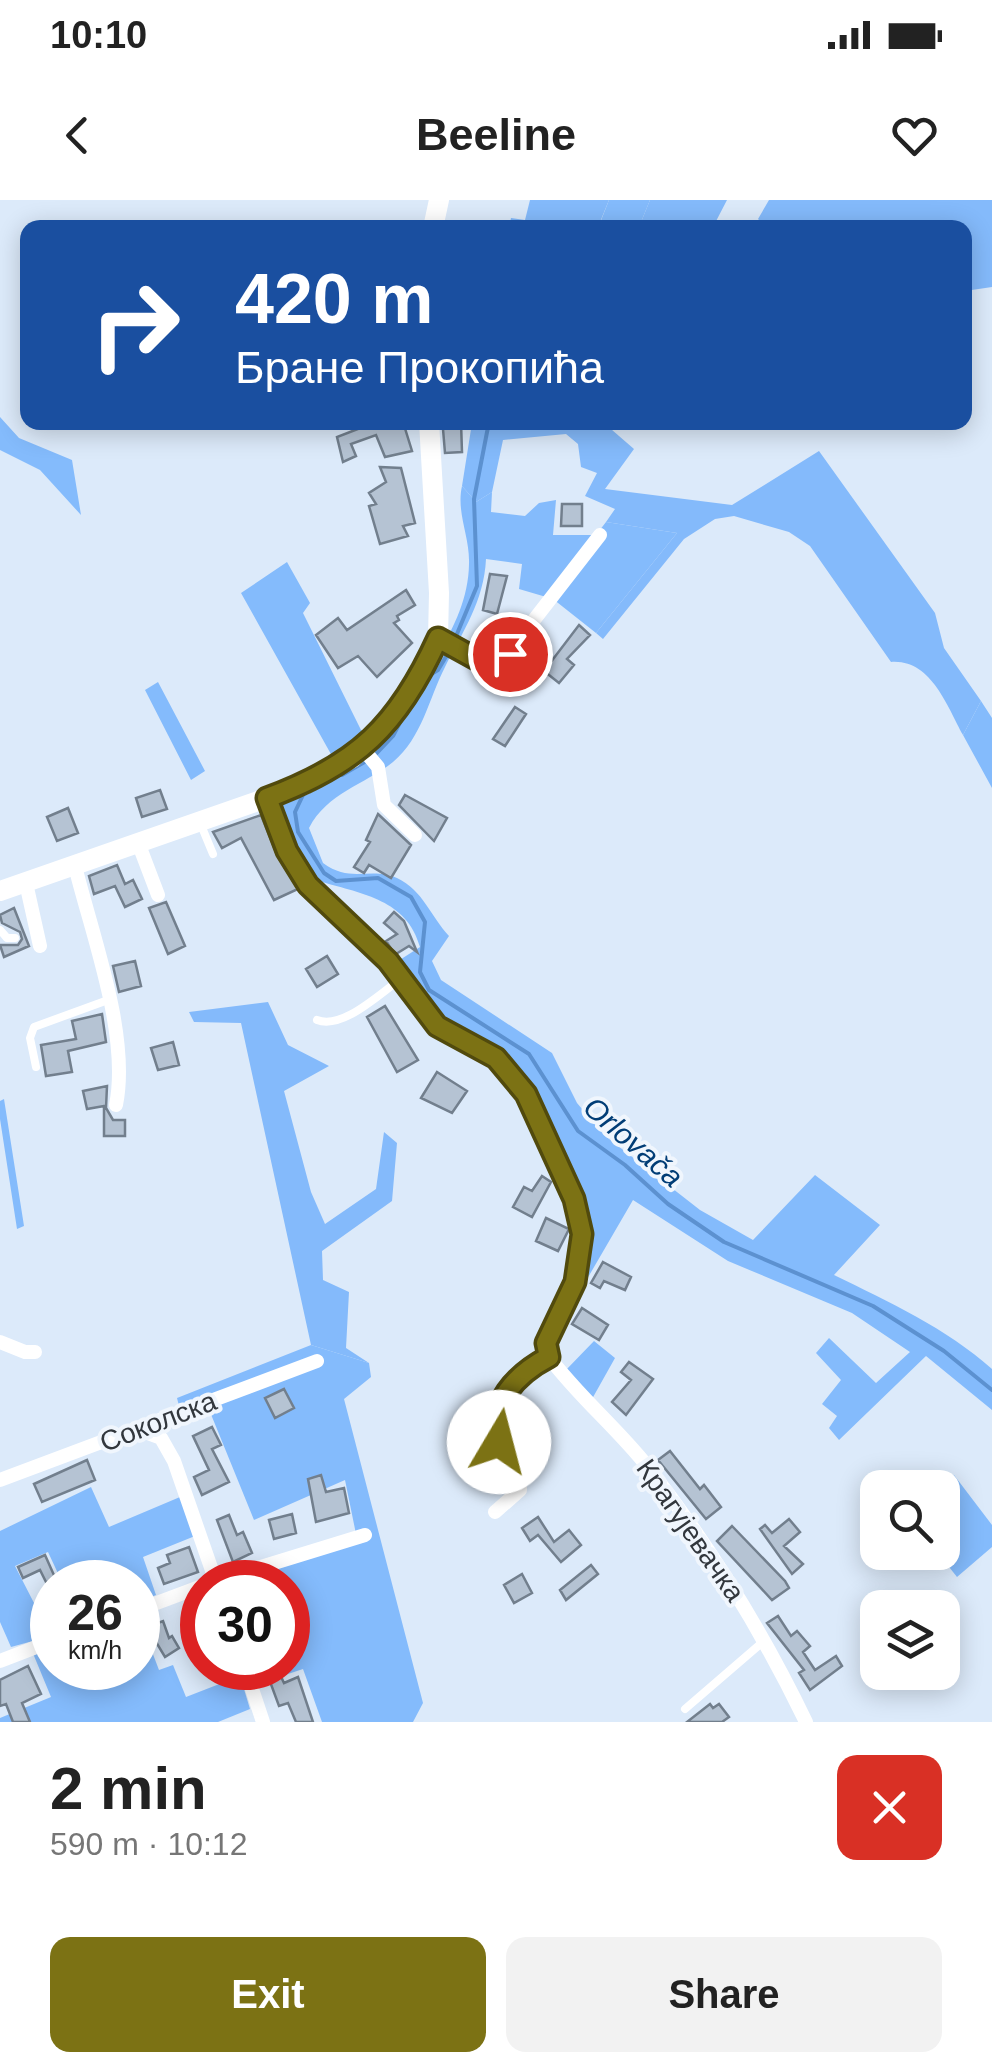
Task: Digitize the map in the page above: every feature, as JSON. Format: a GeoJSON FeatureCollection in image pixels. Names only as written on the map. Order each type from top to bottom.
{"type":"FeatureCollection","features":[{"type":"Feature","properties":{"kind":"street"},"geometry":{"type":"LineString","coordinates":[[0,891],[139,845],[370,757],[444,641],[429,430]]}},
{"type":"Feature","properties":{"kind":"street"},"geometry":{"type":"LineString","coordinates":[[444,641],[487,665],[502,661],[600,535]]}},
{"type":"Feature","properties":{"kind":"street"},"geometry":{"type":"LineString","coordinates":[[370,757],[384,805],[415,835]]}},
{"type":"Feature","properties":{"kind":"street"},"geometry":{"type":"LineString","coordinates":[[267,798],[287,851],[308,885],[388,961],[437,1026],[496,1058],[516,1079],[574,1199],[582,1250],[575,1282],[548,1338],[549,1357],[520,1377],[497,1407],[494,1428],[518,1475],[520,1490],[495,1512]]}},
{"type":"Feature","properties":{"kind":"street"},"geometry":{"type":"LineString","coordinates":[[139,845],[158,895]]}},
{"type":"Feature","properties":{"kind":"street"},"geometry":{"type":"LineString","coordinates":[[74,866],[108,1000],[119,1072],[116,1105]]}},
{"type":"Feature","properties":{"kind":"street"},"geometry":{"type":"LineString","coordinates":[[26,883],[40,946]]}},
{"type":"Feature","properties":{"kind":"street"},"geometry":{"type":"LineString","coordinates":[[0,1342],[35,1352]]}},
{"type":"Feature","properties":{"kind":"street","name":"Крагујевачка"},"geometry":{"type":"LineString","coordinates":[[549,1357],[650,1469],[765,1640],[806,1722]]}},
{"type":"Feature","properties":{"kind":"street","name":"Соколска"},"geometry":{"type":"LineString","coordinates":[[0,1480],[317,1361]]}},
{"type":"Feature","properties":{"kind":"street"},"geometry":{"type":"LineString","coordinates":[[137,1429],[161,1438],[174,1461],[207,1560]]}},
{"type":"Feature","properties":{"kind":"street"},"geometry":{"type":"LineString","coordinates":[[285,1560],[366,1535]]}},
{"type":"Feature","properties":{"kind":"street"},"geometry":{"type":"LineString","coordinates":[[0,1661],[30,1649]]}},
{"type":"Feature","properties":{"kind":"street"},"geometry":{"type":"LineString","coordinates":[[252,1690],[263,1722]]}},
{"type":"Feature","properties":{"kind":"lane"},"geometry":{"type":"LineString","coordinates":[[200,821],[213,854]]}},
{"type":"Feature","properties":{"kind":"lane"},"geometry":{"type":"LineString","coordinates":[[0,930],[7,938],[15,938]]}},
{"type":"Feature","properties":{"kind":"lane"},"geometry":{"type":"LineString","coordinates":[[317,1020],[330,1024],[342,1019],[401,979]]}},
{"type":"Feature","properties":{"kind":"lane"},"geometry":{"type":"LineString","coordinates":[[36,1067],[30,1038],[34,1027],[108,1000]]}},
{"type":"Feature","properties":{"kind":"lane"},"geometry":{"type":"LineString","coordinates":[[685,1709],[765,1640]]}},
{"type":"Feature","properties":{"kind":"shaded area"},"geometry":{"type":"Polygon","coordinates":[[[530,200],[609,200],[601,220],[525,220],[530,200]]]}},
{"type":"Feature","properties":{"kind":"shaded area"},"geometry":{"type":"Polygon","coordinates":[[[609,200],[650,200],[642,220],[601,220],[609,200]]]}},
{"type":"Feature","properties":{"kind":"shaded area"},"geometry":{"type":"Polygon","coordinates":[[[650,200],[727,200],[717,220],[642,220],[650,200]]]}},
{"type":"Feature","properties":{"kind":"shaded area"},"geometry":{"type":"Polygon","coordinates":[[[769,200],[992,200],[992,287],[972,290],[972,220],[758,219],[769,200]]]}},
{"type":"Feature","properties":{"kind":"shaded area"},"geometry":{"type":"Polygon","coordinates":[[[0,417],[19,438],[72,460],[81,515],[40,470],[0,450],[0,417]]]}},
{"type":"Feature","properties":{"kind":"shaded area"},"geometry":{"type":"Polygon","coordinates":[[[471,430],[612,430],[634,449],[605,489],[732,505],[819,451],[935,613],[944,648],[981,701],[963,735],[944,698],[927,676],[905,663],[891,662],[810,546],[789,532],[734,516],[715,519],[684,539],[603,639],[596,633],[677,533],[606,522],[615,509],[585,496],[597,473],[581,467],[578,444],[566,434],[503,440],[492,492],[476,502],[462,486],[471,430]]]}},
{"type":"Feature","properties":{"kind":"shaded area"},"geometry":{"type":"Polygon","coordinates":[[[462,486],[476,502],[492,492],[491,512],[525,516],[539,503],[556,500],[553,535],[596,535],[606,522],[677,533],[596,633],[553,599],[519,589],[522,564],[486,559],[477,602],[411,741],[393,762],[326,806],[309,828],[323,863],[343,873],[387,875],[414,889],[449,936],[432,961],[441,980],[552,1053],[577,1103],[604,1135],[700,1210],[753,1240],[815,1175],[880,1225],[834,1275],[936,1328],[992,1369],[992,1410],[926,1356],[839,1440],[829,1428],[837,1416],[822,1404],[841,1380],[816,1353],[829,1338],[876,1383],[910,1352],[852,1313],[728,1261],[633,1200],[583,1286],[589,1242],[583,1202],[543,1126],[539,1103],[524,1076],[506,1059],[442,1024],[395,963],[420,947],[405,919],[382,901],[353,891],[322,882],[317,890],[305,875],[272,795],[341,764],[332,756],[241,593],[287,562],[310,603],[303,613],[361,730],[377,735],[436,656],[459,612],[469,564],[462,486]]]}},
{"type":"Feature","properties":{"kind":"shaded area"},"geometry":{"type":"Polygon","coordinates":[[[158,682],[205,771],[191,780],[145,690],[158,682]]]}},
{"type":"Feature","properties":{"kind":"shaded area"},"geometry":{"type":"Polygon","coordinates":[[[981,701],[992,718],[992,788],[963,735],[981,701]]]}},
{"type":"Feature","properties":{"kind":"shaded area"},"geometry":{"type":"Polygon","coordinates":[[[268,1002],[288,1045],[329,1066],[284,1091],[311,1192],[325,1224],[376,1189],[384,1132],[397,1143],[392,1201],[322,1251],[323,1280],[349,1292],[346,1348],[369,1363],[311,1345],[241,1023],[194,1022],[189,1012],[268,1002]]]}},
{"type":"Feature","properties":{"kind":"shaded area"},"geometry":{"type":"Polygon","coordinates":[[[4,1099],[24,1226],[17,1229],[0,1119],[0,1101],[4,1099]]]}},
{"type":"Feature","properties":{"kind":"shaded area"},"geometry":{"type":"Polygon","coordinates":[[[594,1341],[615,1358],[592,1399],[565,1371],[594,1341]]]}},
{"type":"Feature","properties":{"kind":"shaded area"},"geometry":{"type":"Polygon","coordinates":[[[311,1345],[369,1363],[371,1377],[344,1399],[423,1703],[413,1722],[322,1722],[310,1689],[310,1560],[262,1560],[356,1534],[345,1480],[254,1520],[208,1407],[179,1406],[177,1398],[311,1345]]]}},
{"type":"Feature","properties":{"kind":"shaded area"},"geometry":{"type":"Polygon","coordinates":[[[960,1483],[992,1525],[992,1547],[957,1577],[951,1570],[960,1570],[960,1483]]]}},
{"type":"Feature","properties":{"kind":"shaded area"},"geometry":{"type":"Polygon","coordinates":[[[91,1487],[109,1527],[180,1497],[195,1536],[143,1557],[144,1560],[52,1560],[48,1552],[15,1566],[30,1595],[30,1642],[11,1647],[0,1622],[0,1531],[91,1487]]]}},
{"type":"Feature","properties":{"kind":"shaded area"},"geometry":{"type":"Polygon","coordinates":[[[173,1665],[186,1697],[204,1690],[244,1690],[250,1709],[218,1722],[0,1722],[0,1718],[51,1697],[48,1690],[160,1690],[160,1670],[173,1665]]]}},
{"type":"Feature","properties":{"kind":"building"},"geometry":{"type":"Polygon","coordinates":[[[355,430],[405,430],[412,451],[385,457],[376,435],[351,444],[356,456],[343,462],[337,437],[355,430]]]}},
{"type":"Feature","properties":{"kind":"building"},"geometry":{"type":"Polygon","coordinates":[[[443,430],[461,430],[462,452],[445,453],[443,430]]]}},
{"type":"Feature","properties":{"kind":"building"},"geometry":{"type":"Polygon","coordinates":[[[380,467],[401,468],[415,523],[403,526],[408,536],[380,544],[369,506],[376,504],[369,493],[386,482],[380,467]]]}},
{"type":"Feature","properties":{"kind":"building"},"geometry":{"type":"Polygon","coordinates":[[[562,504],[582,504],[582,526],[561,526],[562,504]]]}},
{"type":"Feature","properties":{"kind":"building"},"geometry":{"type":"Polygon","coordinates":[[[490,574],[507,576],[497,614],[483,610],[490,574]]]}},
{"type":"Feature","properties":{"kind":"building"},"geometry":{"type":"Polygon","coordinates":[[[406,590],[415,605],[397,616],[399,620],[394,623],[412,643],[377,677],[358,656],[338,668],[316,635],[338,618],[347,630],[406,590]]]}},
{"type":"Feature","properties":{"kind":"building"},"geometry":{"type":"Polygon","coordinates":[[[496,614],[514,622],[499,647],[484,640],[496,614]]]}},
{"type":"Feature","properties":{"kind":"building"},"geometry":{"type":"Polygon","coordinates":[[[579,625],[590,635],[567,659],[574,665],[559,683],[544,671],[579,625]]]}},
{"type":"Feature","properties":{"kind":"building"},"geometry":{"type":"Polygon","coordinates":[[[522,652],[543,664],[532,685],[510,673],[522,652]]]}},
{"type":"Feature","properties":{"kind":"building"},"geometry":{"type":"Polygon","coordinates":[[[515,707],[526,714],[505,746],[493,739],[515,707]]]}},
{"type":"Feature","properties":{"kind":"building"},"geometry":{"type":"Polygon","coordinates":[[[160,790],[167,809],[142,817],[136,798],[160,790]]]}},
{"type":"Feature","properties":{"kind":"building"},"geometry":{"type":"Polygon","coordinates":[[[405,795],[447,818],[434,841],[399,805],[405,795]]]}},
{"type":"Feature","properties":{"kind":"building"},"geometry":{"type":"Polygon","coordinates":[[[68,808],[78,833],[57,841],[47,817],[68,808]]]}},
{"type":"Feature","properties":{"kind":"building"},"geometry":{"type":"Polygon","coordinates":[[[378,814],[411,845],[391,878],[369,865],[364,873],[354,867],[370,842],[366,840],[378,814]]]}},
{"type":"Feature","properties":{"kind":"building"},"geometry":{"type":"Polygon","coordinates":[[[261,815],[277,855],[298,889],[274,900],[241,838],[222,848],[213,832],[261,815]]]}},
{"type":"Feature","properties":{"kind":"building"},"geometry":{"type":"Polygon","coordinates":[[[117,865],[125,884],[133,880],[142,899],[125,907],[115,886],[94,894],[89,876],[117,865]]]}},
{"type":"Feature","properties":{"kind":"building"},"geometry":{"type":"Polygon","coordinates":[[[166,902],[185,946],[168,954],[149,908],[166,902]]]}},
{"type":"Feature","properties":{"kind":"building"},"geometry":{"type":"Polygon","coordinates":[[[14,908],[29,946],[4,957],[0,945],[18,945],[22,939],[20,932],[2,923],[0,915],[14,908]]]}},
{"type":"Feature","properties":{"kind":"building"},"geometry":{"type":"Polygon","coordinates":[[[394,912],[404,921],[417,952],[409,946],[396,954],[386,941],[397,934],[384,923],[394,912]]]}},
{"type":"Feature","properties":{"kind":"building"},"geometry":{"type":"Polygon","coordinates":[[[327,956],[338,974],[317,987],[306,969],[327,956]]]}},
{"type":"Feature","properties":{"kind":"building"},"geometry":{"type":"Polygon","coordinates":[[[135,961],[141,986],[119,992],[113,966],[135,961]]]}},
{"type":"Feature","properties":{"kind":"building"},"geometry":{"type":"Polygon","coordinates":[[[385,1006],[418,1060],[397,1072],[367,1017],[385,1006]]]}},
{"type":"Feature","properties":{"kind":"building"},"geometry":{"type":"Polygon","coordinates":[[[102,1014],[106,1042],[68,1051],[72,1072],[46,1076],[41,1045],[76,1039],[72,1021],[102,1014]]]}},
{"type":"Feature","properties":{"kind":"building"},"geometry":{"type":"Polygon","coordinates":[[[173,1042],[179,1065],[158,1070],[151,1048],[173,1042]]]}},
{"type":"Feature","properties":{"kind":"building"},"geometry":{"type":"Polygon","coordinates":[[[437,1072],[467,1091],[452,1113],[421,1098],[437,1072]]]}},
{"type":"Feature","properties":{"kind":"building"},"geometry":{"type":"Polygon","coordinates":[[[107,1086],[106,1108],[113,1120],[125,1120],[125,1136],[104,1136],[104,1106],[87,1109],[83,1091],[107,1086]]]}},
{"type":"Feature","properties":{"kind":"building"},"geometry":{"type":"Polygon","coordinates":[[[542,1176],[551,1182],[532,1217],[513,1207],[524,1187],[532,1191],[542,1176]]]}},
{"type":"Feature","properties":{"kind":"building"},"geometry":{"type":"Polygon","coordinates":[[[546,1218],[569,1229],[558,1251],[536,1241],[546,1218]]]}},
{"type":"Feature","properties":{"kind":"building"},"geometry":{"type":"Polygon","coordinates":[[[603,1262],[631,1277],[625,1290],[604,1281],[600,1288],[591,1283],[603,1262]]]}},
{"type":"Feature","properties":{"kind":"building"},"geometry":{"type":"Polygon","coordinates":[[[582,1308],[608,1325],[599,1340],[572,1324],[582,1308]]]}},
{"type":"Feature","properties":{"kind":"building"},"geometry":{"type":"Polygon","coordinates":[[[629,1362],[653,1379],[626,1415],[612,1402],[631,1380],[621,1372],[629,1362]]]}},
{"type":"Feature","properties":{"kind":"building"},"geometry":{"type":"Polygon","coordinates":[[[284,1389],[294,1408],[275,1418],[265,1398],[284,1389]]]}},
{"type":"Feature","properties":{"kind":"building"},"geometry":{"type":"Polygon","coordinates":[[[212,1427],[221,1445],[212,1449],[229,1482],[202,1495],[194,1477],[209,1470],[193,1436],[212,1427]]]}},
{"type":"Feature","properties":{"kind":"building"},"geometry":{"type":"Polygon","coordinates":[[[477,1433],[499,1463],[485,1472],[466,1441],[477,1433]]]}},
{"type":"Feature","properties":{"kind":"building"},"geometry":{"type":"Polygon","coordinates":[[[670,1451],[700,1489],[704,1485],[721,1507],[706,1519],[658,1460],[670,1451]]]}},
{"type":"Feature","properties":{"kind":"building"},"geometry":{"type":"Polygon","coordinates":[[[87,1460],[95,1480],[42,1502],[34,1484],[87,1460]]]}},
{"type":"Feature","properties":{"kind":"building"},"geometry":{"type":"Polygon","coordinates":[[[321,1475],[326,1492],[344,1488],[349,1513],[316,1522],[308,1479],[321,1475]]]}},
{"type":"Feature","properties":{"kind":"building"},"geometry":{"type":"Polygon","coordinates":[[[292,1514],[296,1533],[274,1539],[269,1520],[292,1514]]]}},
{"type":"Feature","properties":{"kind":"building"},"geometry":{"type":"Polygon","coordinates":[[[229,1515],[237,1535],[243,1532],[252,1553],[232,1560],[217,1520],[229,1515]]]}},
{"type":"Feature","properties":{"kind":"building"},"geometry":{"type":"Polygon","coordinates":[[[538,1517],[554,1542],[569,1530],[581,1545],[561,1562],[538,1535],[530,1541],[522,1528],[538,1517]]]}},
{"type":"Feature","properties":{"kind":"building"},"geometry":{"type":"Polygon","coordinates":[[[789,1519],[800,1532],[784,1546],[803,1564],[792,1574],[760,1529],[765,1525],[772,1533],[789,1519]]]}},
{"type":"Feature","properties":{"kind":"building"},"geometry":{"type":"Polygon","coordinates":[[[732,1526],[789,1588],[772,1600],[717,1541],[732,1526]]]}},
{"type":"Feature","properties":{"kind":"building"},"geometry":{"type":"Polygon","coordinates":[[[189,1547],[194,1560],[180,1560],[180,1578],[164,1584],[160,1567],[170,1563],[167,1555],[189,1547]]]}},
{"type":"Feature","properties":{"kind":"building"},"geometry":{"type":"Polygon","coordinates":[[[30,1562],[30,1575],[23,1578],[18,1567],[30,1562]]]}},
{"type":"Feature","properties":{"kind":"building"},"geometry":{"type":"Polygon","coordinates":[[[591,1565],[598,1574],[566,1600],[560,1590],[591,1565]]]}},
{"type":"Feature","properties":{"kind":"building"},"geometry":{"type":"Polygon","coordinates":[[[522,1574],[532,1593],[514,1603],[504,1585],[522,1574]]]}},
{"type":"Feature","properties":{"kind":"building"},"geometry":{"type":"Polygon","coordinates":[[[778,1616],[791,1636],[797,1631],[810,1646],[803,1652],[815,1670],[836,1656],[842,1666],[810,1690],[799,1673],[804,1670],[767,1623],[778,1616]]]}},
{"type":"Feature","properties":{"kind":"building"},"geometry":{"type":"Polygon","coordinates":[[[163,1621],[169,1638],[172,1636],[179,1648],[165,1657],[160,1649],[163,1621]]]}},
{"type":"Feature","properties":{"kind":"building"},"geometry":{"type":"Polygon","coordinates":[[[28,1666],[30,1690],[39,1690],[41,1694],[22,1703],[30,1722],[13,1722],[6,1704],[0,1706],[0,1680],[28,1666]]]}},
{"type":"Feature","properties":{"kind":"building"},"geometry":{"type":"Polygon","coordinates":[[[273,1690],[302,1690],[313,1722],[296,1722],[288,1703],[279,1706],[273,1690]]]}},
{"type":"Feature","properties":{"kind":"building"},"geometry":{"type":"Polygon","coordinates":[[[710,1704],[713,1708],[719,1704],[729,1717],[722,1722],[687,1722],[710,1704]]]}},
{"type":"Feature","properties":{"kind":"waterway","name":"Orlovača"},"geometry":{"type":"LineString","coordinates":[[454,641],[477,586],[474,499],[487,430]]}},
{"type":"Feature","properties":{"kind":"waterway","name":"Orlovača"},"geometry":{"type":"LineString","coordinates":[[428,676],[438,670],[450,650]]}},
{"type":"Feature","properties":{"kind":"waterway","name":"Orlovača"},"geometry":{"type":"LineString","coordinates":[[376,754],[393,736],[407,709]]}},
{"type":"Feature","properties":{"kind":"waterway","name":"Orlovača"},"geometry":{"type":"LineString","coordinates":[[342,775],[368,760]]}},
{"type":"Feature","properties":{"kind":"waterway","name":"Orlovača"},"geometry":{"type":"LineString","coordinates":[[303,795],[295,812],[298,832],[324,873],[336,881],[378,878],[411,897],[425,922],[420,972],[429,990],[529,1054],[578,1131],[625,1165],[668,1204],[724,1242],[873,1306],[944,1351],[992,1390]]}},
{"type":"Feature","properties":{"kind":"route"},"geometry":{"type":"LineString","coordinates":[[499,1442],[494,1428],[497,1407],[532,1365],[549,1357],[546,1343],[575,1282],[582,1234],[574,1199],[516,1079],[496,1058],[437,1026],[388,961],[323,902],[287,851],[267,798],[331,772],[373,739],[413,686],[438,638],[487,665],[495,665],[510,654]]}}]}
